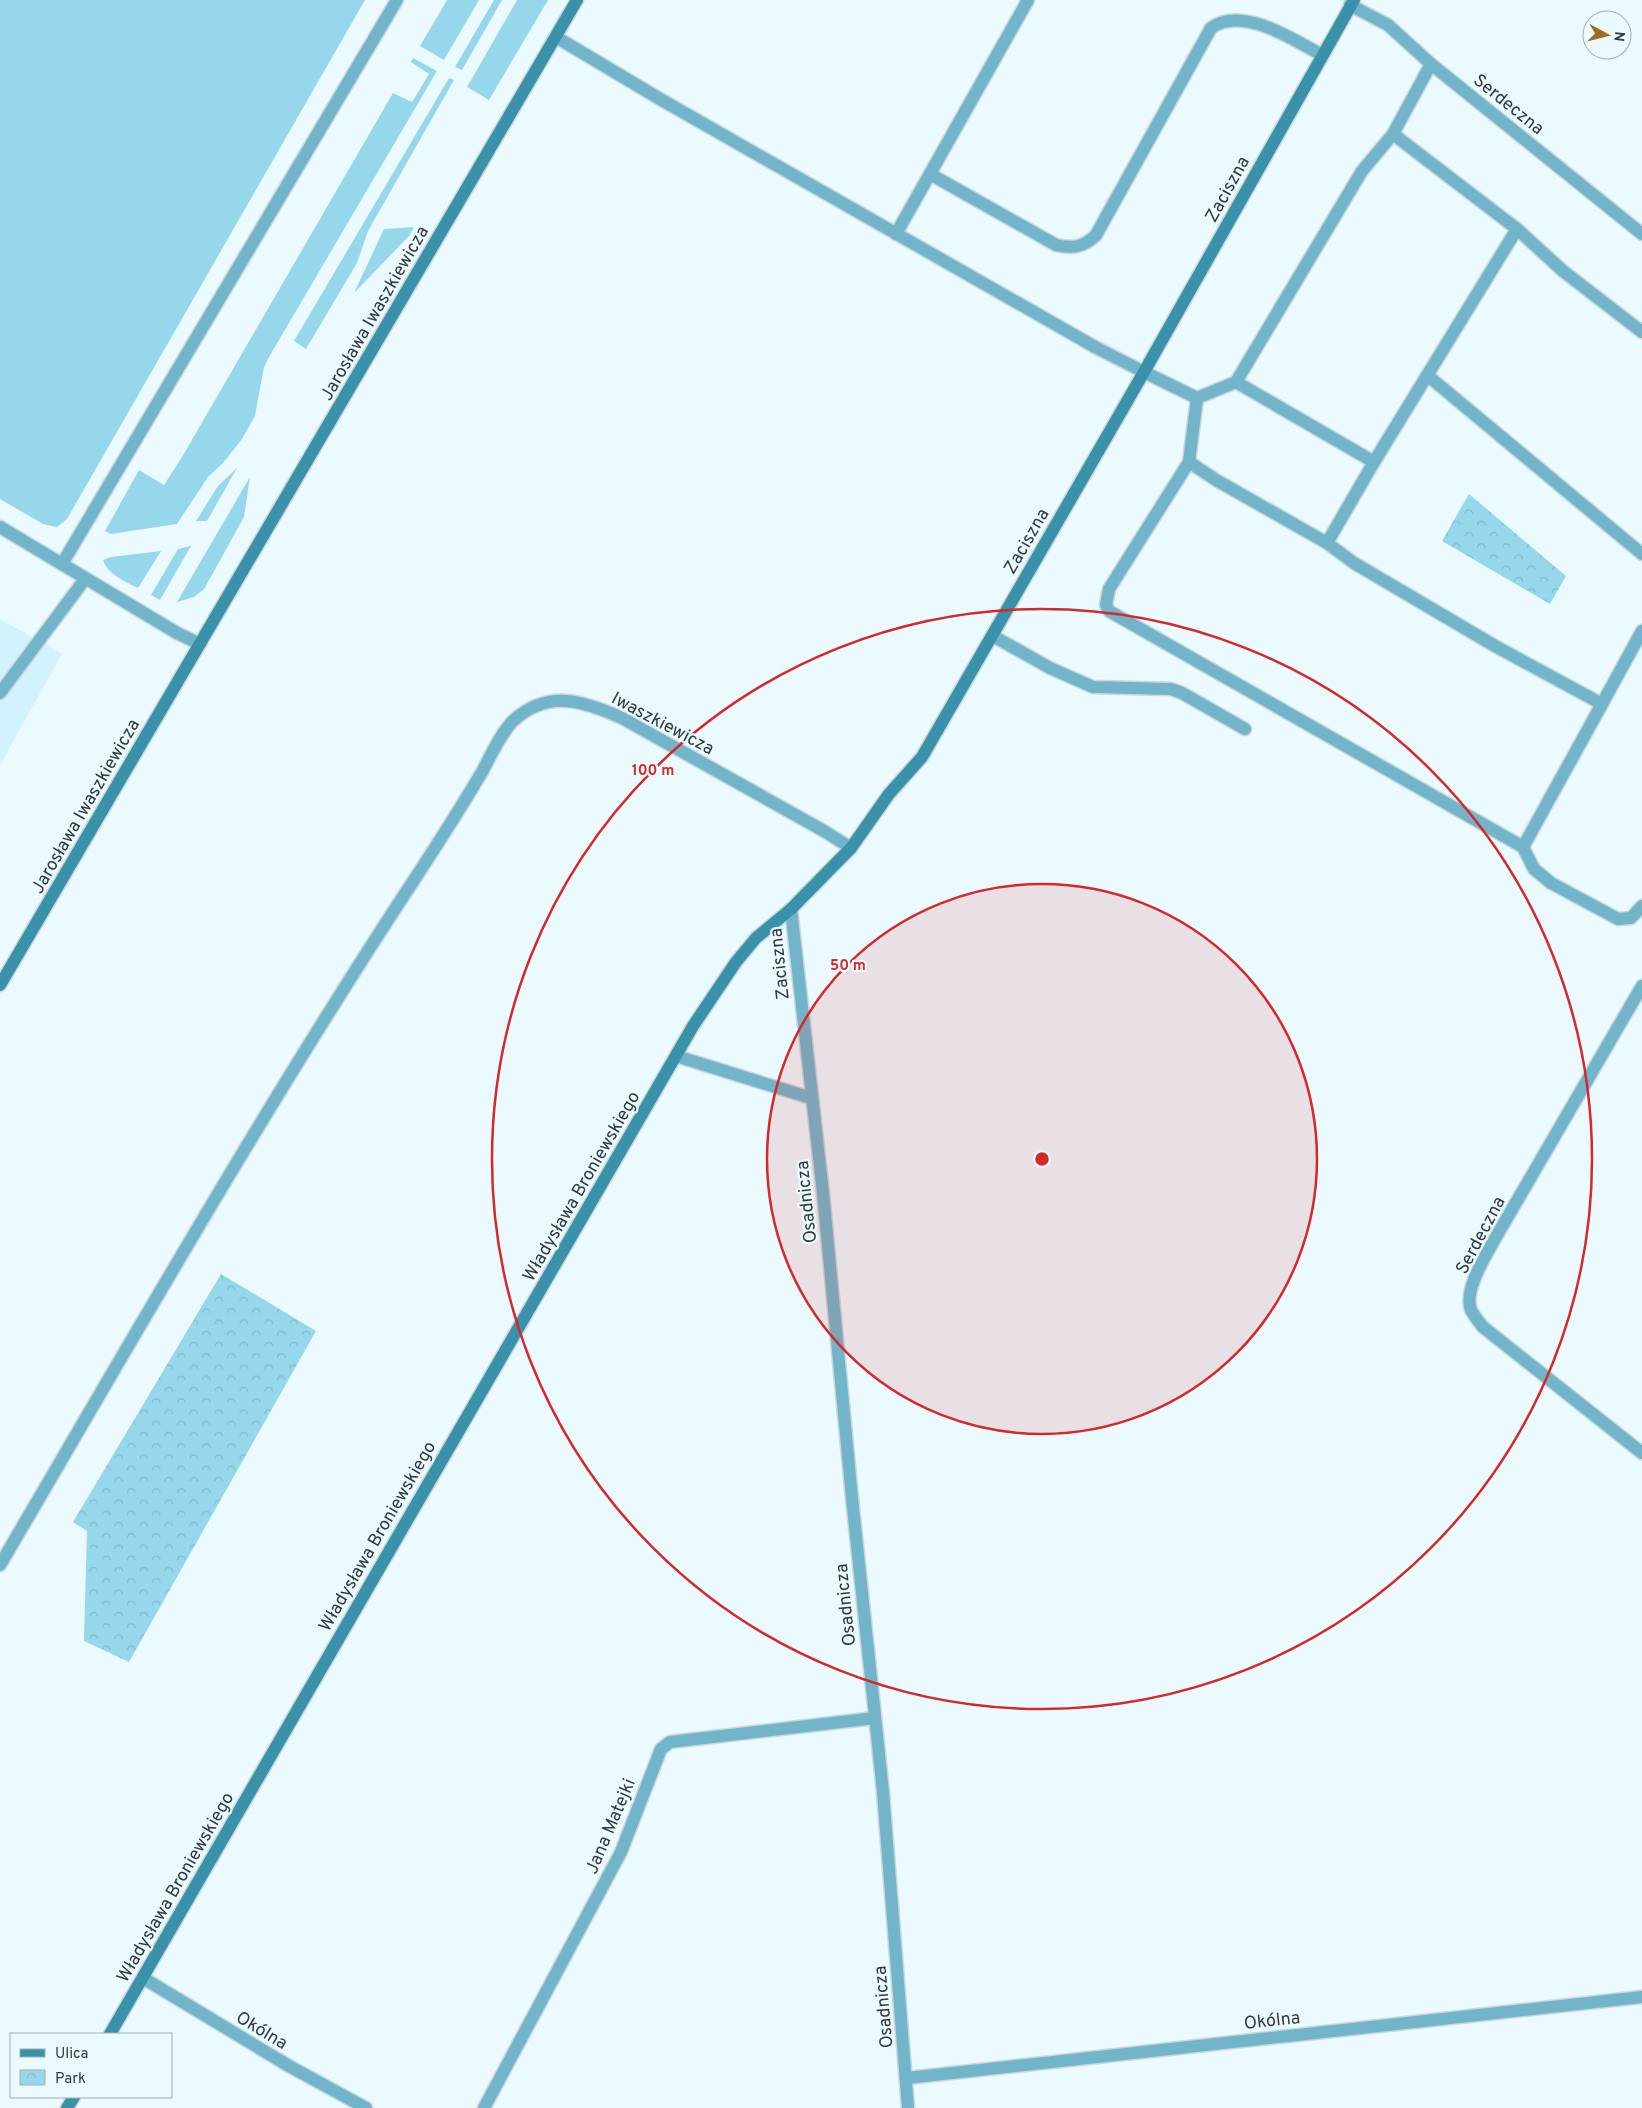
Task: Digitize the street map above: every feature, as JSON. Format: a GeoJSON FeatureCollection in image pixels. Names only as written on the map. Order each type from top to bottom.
{"type":"FeatureCollection","features":[{"type":"Feature","properties":{"kind":"street"},"geometry":{"type":"LineString","coordinates":[[62,564],[397,0]]}},
{"type":"Feature","properties":{"kind":"street","name":"Jarosława Iwaszkiewicza"},"geometry":{"type":"LineString","coordinates":[[0,986],[577,0]]}},
{"type":"Feature","properties":{"kind":"street"},"geometry":{"type":"LineString","coordinates":[[896,234],[1028,0]]}},
{"type":"Feature","properties":{"kind":"street","name":"Zaciszna"},"geometry":{"type":"LineString","coordinates":[[811,1098],[791,909],[850,848],[889,794],[922,757],[1144,372],[1352,3]]}},
{"type":"Feature","properties":{"kind":"street","name":"Serdeczna"},"geometry":{"type":"LineString","coordinates":[[1352,3],[1388,25],[1431,64],[1642,234]]}},
{"type":"Feature","properties":{"kind":"street"},"geometry":{"type":"LineString","coordinates":[[930,174],[1056,245],[1067,248],[1078,247],[1088,242],[1099,230],[1211,28],[1227,20],[1250,22],[1275,30],[1322,55]]}},
{"type":"Feature","properties":{"kind":"street"},"geometry":{"type":"LineString","coordinates":[[556,37],[660,99],[1094,347],[1198,398],[1236,382],[1362,171],[1393,134],[1431,64]]}},
{"type":"Feature","properties":{"kind":"street"},"geometry":{"type":"LineString","coordinates":[[1393,134],[1516,229],[1563,271],[1642,332]]}},
{"type":"Feature","properties":{"kind":"street"},"geometry":{"type":"LineString","coordinates":[[1327,543],[1374,462],[1516,229]]}},
{"type":"Feature","properties":{"kind":"street"},"geometry":{"type":"LineString","coordinates":[[1427,375],[1642,554]]}},
{"type":"Feature","properties":{"kind":"street"},"geometry":{"type":"LineString","coordinates":[[1236,382],[1374,462]]}},
{"type":"Feature","properties":{"kind":"street"},"geometry":{"type":"LineString","coordinates":[[1198,398],[1189,462],[1108,590],[1106,605],[1109,611],[1523,847],[1534,869],[1552,883],[1604,912],[1618,919],[1631,918],[1642,906]]}},
{"type":"Feature","properties":{"kind":"street"},"geometry":{"type":"LineString","coordinates":[[1189,462],[1216,480],[1327,543],[1354,563],[1478,636],[1551,678],[1602,704]]}},
{"type":"Feature","properties":{"kind":"street"},"geometry":{"type":"LineString","coordinates":[[0,527],[177,633],[200,644]]}},
{"type":"Feature","properties":{"kind":"street"},"geometry":{"type":"LineString","coordinates":[[0,693],[85,579]]}},
{"type":"Feature","properties":{"kind":"street"},"geometry":{"type":"LineString","coordinates":[[1523,847],[1642,631]]}},
{"type":"Feature","properties":{"kind":"street"},"geometry":{"type":"LineString","coordinates":[[992,636],[1079,682],[1093,687],[1171,690],[1182,693],[1245,729]]}},
{"type":"Feature","properties":{"kind":"street","name":"Iwaszkiewicza"},"geometry":{"type":"LineString","coordinates":[[0,1565],[157,1294],[227,1178],[356,968],[446,831],[513,721],[540,704],[564,700],[601,708],[824,831],[850,848]]}},
{"type":"Feature","properties":{"kind":"street","name":"Władysława Broniewskiego"},"geometry":{"type":"LineString","coordinates":[[111,2033],[697,1019],[736,962],[756,938],[791,909]]}},
{"type":"Feature","properties":{"kind":"street","name":"Serdeczna"},"geometry":{"type":"LineString","coordinates":[[1642,986],[1489,1250],[1476,1275],[1470,1301],[1471,1309],[1483,1327],[1642,1453]]}},
{"type":"Feature","properties":{"kind":"street"},"geometry":{"type":"LineString","coordinates":[[676,1056],[811,1098]]}},
{"type":"Feature","properties":{"kind":"street","name":"Osadnicza"},"geometry":{"type":"LineString","coordinates":[[811,1098],[823,1194],[875,1718],[907,2078],[908,2108]]}},
{"type":"Feature","properties":{"kind":"street","name":"Jana Matejki"},"geometry":{"type":"LineString","coordinates":[[484,2108],[621,1852],[661,1749],[670,1742],[875,1718]]}},
{"type":"Feature","properties":{"kind":"street","name":"Okólna"},"geometry":{"type":"LineString","coordinates":[[143,1978],[289,2066],[366,2108]]}},
{"type":"Feature","properties":{"kind":"street","name":"Okólna"},"geometry":{"type":"LineString","coordinates":[[907,2078],[1642,1998]]}},
{"type":"Feature","properties":{"kind":"shaded area"},"geometry":{"type":"Polygon","coordinates":[[[0,619],[62,654],[0,765],[0,619]]]}},
{"type":"Feature","properties":{"kind":"green space"},"geometry":{"type":"Polygon","coordinates":[[[0,0],[365,0],[67,519],[57,527],[43,524],[0,499],[0,0]]]}},
{"type":"Feature","properties":{"kind":"green space"},"geometry":{"type":"Polygon","coordinates":[[[447,0],[479,0],[444,60],[420,46],[447,0]]]}},
{"type":"Feature","properties":{"kind":"green space"},"geometry":{"type":"Polygon","coordinates":[[[494,0],[502,0],[462,70],[455,67],[494,0]]]}},
{"type":"Feature","properties":{"kind":"green space"},"geometry":{"type":"Polygon","coordinates":[[[517,0],[548,0],[489,100],[467,87],[517,0]]]}},
{"type":"Feature","properties":{"kind":"green space"},"geometry":{"type":"Polygon","coordinates":[[[413,58],[437,71],[269,357],[264,367],[255,416],[242,439],[223,463],[208,477],[177,524],[111,534],[105,531],[139,470],[164,485],[393,93],[412,102],[429,74],[411,62],[413,58]]]}},
{"type":"Feature","properties":{"kind":"green space"},"geometry":{"type":"Polygon","coordinates":[[[449,78],[454,80],[368,231],[357,263],[306,349],[294,341],[449,78]]]}},
{"type":"Feature","properties":{"kind":"green space"},"geometry":{"type":"Polygon","coordinates":[[[414,227],[410,235],[354,293],[384,229],[414,227]]]}},
{"type":"Feature","properties":{"kind":"green space"},"geometry":{"type":"Polygon","coordinates":[[[237,468],[207,521],[196,521],[218,486],[237,468]]]}},
{"type":"Feature","properties":{"kind":"green space"},"geometry":{"type":"Polygon","coordinates":[[[250,477],[244,517],[204,589],[194,597],[177,602],[250,477]]]}},
{"type":"Feature","properties":{"kind":"green space"},"geometry":{"type":"Polygon","coordinates":[[[1469,494],[1566,576],[1550,604],[1442,541],[1469,494]]]}},
{"type":"Feature","properties":{"kind":"green space"},"geometry":{"type":"Polygon","coordinates":[[[191,546],[160,600],[151,595],[178,549],[191,546]]]}},
{"type":"Feature","properties":{"kind":"green space"},"geometry":{"type":"Polygon","coordinates":[[[161,551],[138,588],[108,569],[103,560],[111,557],[161,551]]]}},
{"type":"Feature","properties":{"kind":"green space"},"geometry":{"type":"Polygon","coordinates":[[[221,1274],[316,1331],[129,1662],[84,1641],[87,1531],[73,1522],[221,1274]]]}}]}
